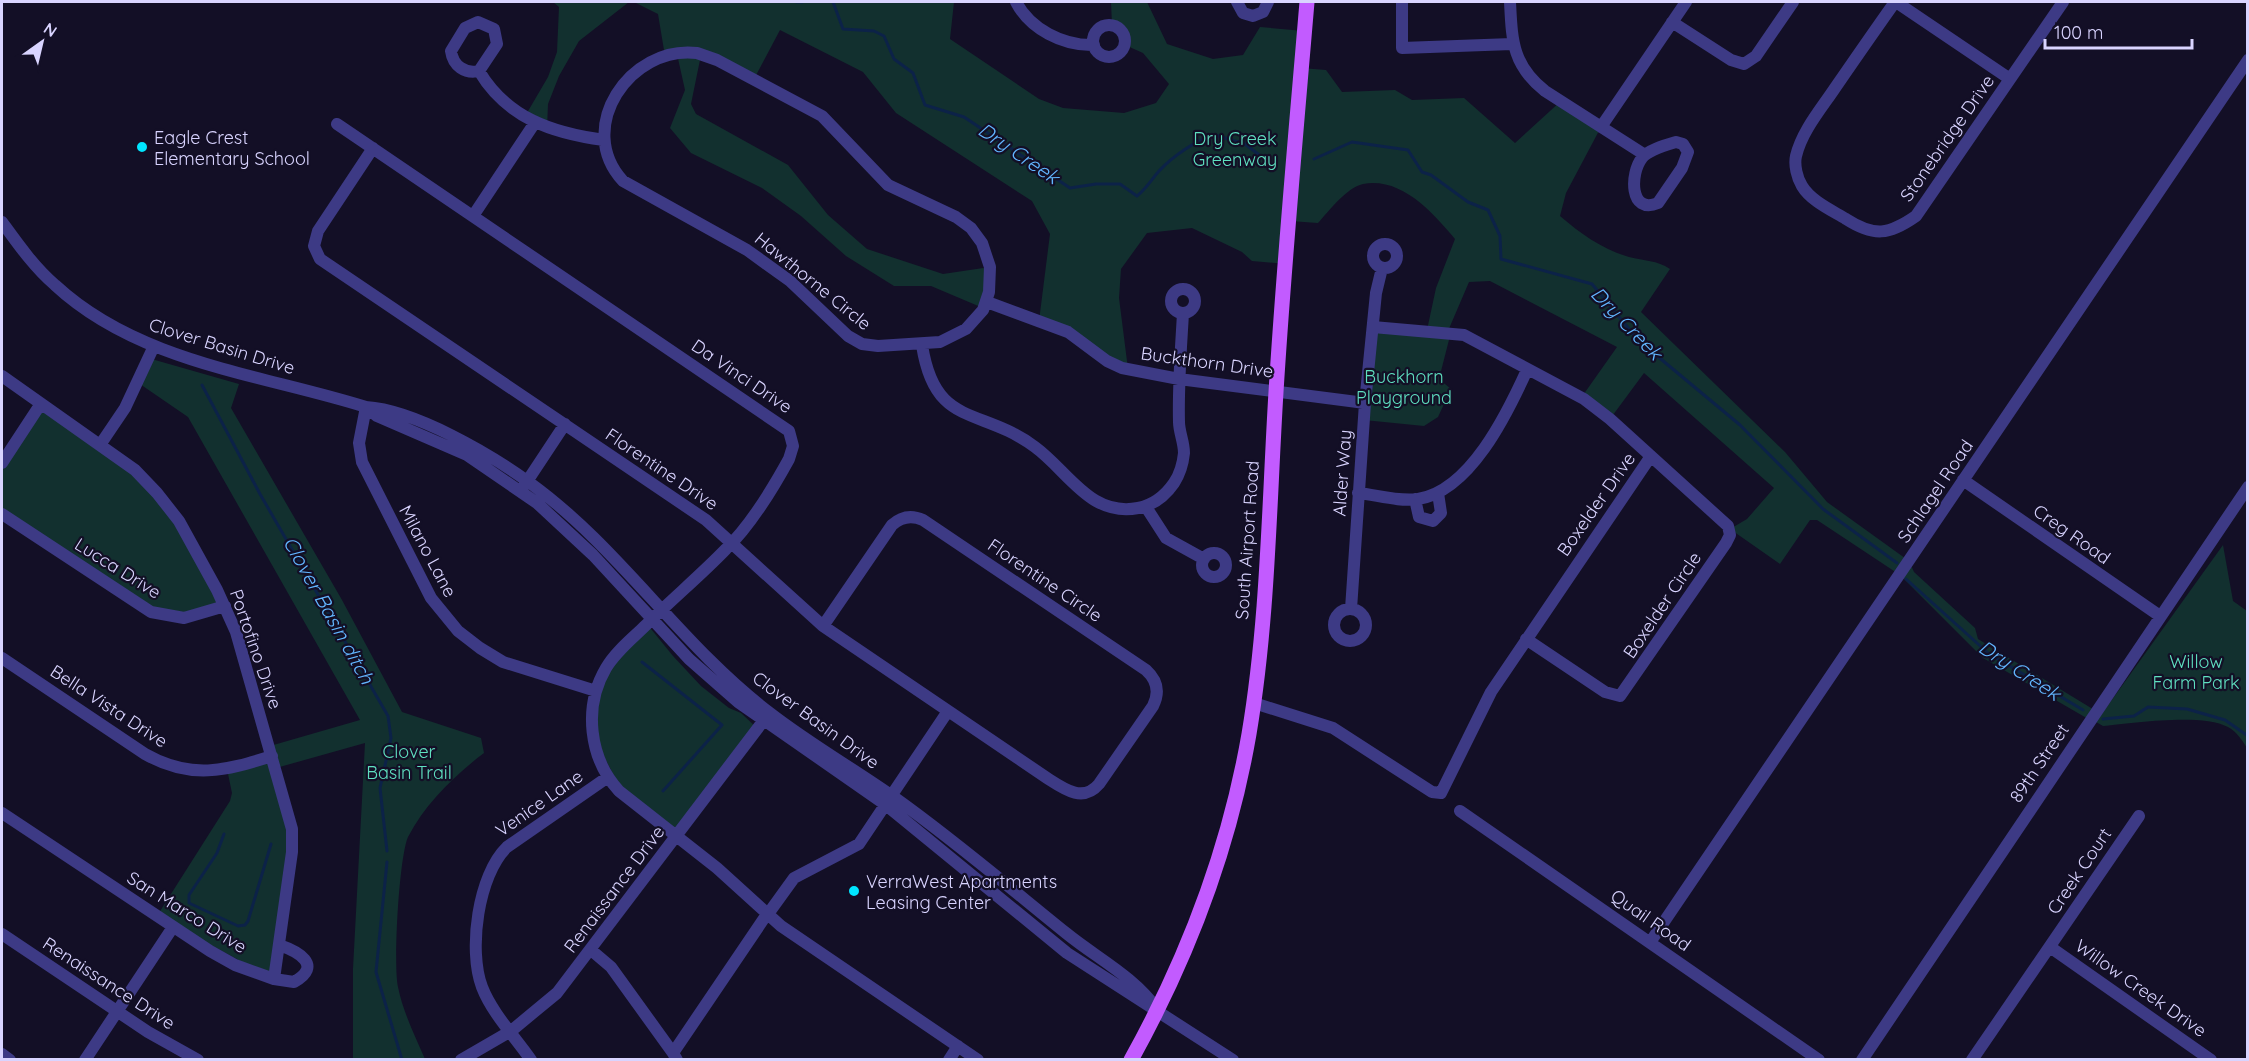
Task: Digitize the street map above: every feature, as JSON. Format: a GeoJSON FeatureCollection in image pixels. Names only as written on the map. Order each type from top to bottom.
{"type":"FeatureCollection","features":[{"type":"Feature","properties":{"kind":"main road","name":"South Airport Road"},"geometry":{"type":"LineString","coordinates":[[1131,1059],[1158,1010],[1193,935],[1213,881],[1243,764],[1254,703],[1267,561],[1276,390],[1306,2]]}},
{"type":"Feature","properties":{"kind":"street"},"geometry":{"type":"LineString","coordinates":[[1016,2],[1026,18],[1043,31],[1079,44],[1094,45]]}},
{"type":"Feature","properties":{"kind":"street"},"geometry":{"type":"LineString","coordinates":[[1237,2],[1243,13],[1253,16],[1263,12],[1268,2]]}},
{"type":"Feature","properties":{"kind":"street"},"geometry":{"type":"LineString","coordinates":[[1402,2],[1402,48],[1512,44]]}},
{"type":"Feature","properties":{"kind":"street"},"geometry":{"type":"LineString","coordinates":[[1510,2],[1512,44],[1526,70],[1541,88],[1645,155]]}},
{"type":"Feature","properties":{"kind":"street"},"geometry":{"type":"LineString","coordinates":[[1601,127],[1686,2]]}},
{"type":"Feature","properties":{"kind":"street"},"geometry":{"type":"LineString","coordinates":[[1672,21],[1728,58],[1744,63],[1756,57],[1793,2]]}},
{"type":"Feature","properties":{"kind":"street"},"geometry":{"type":"LineString","coordinates":[[1895,2],[2010,79]]}},
{"type":"Feature","properties":{"kind":"street","name":"Stonebridge Drive"},"geometry":{"type":"LineString","coordinates":[[1895,2],[1801,142],[1796,158],[1796,170],[1802,186],[1811,197],[1862,229],[1883,232],[1898,229],[1916,216],[2063,2]]}},
{"type":"Feature","properties":{"kind":"street"},"geometry":{"type":"LineString","coordinates":[[479,71],[495,95],[534,124],[570,135],[604,140],[613,101],[640,66],[679,53],[697,53],[717,60],[822,116],[888,185],[956,218],[971,228],[982,243],[990,267],[987,302]]}},
{"type":"Feature","properties":{"kind":"street","name":"Schlagel Road"},"geometry":{"type":"LineString","coordinates":[[1651,941],[2247,60]]}},
{"type":"Feature","properties":{"kind":"street","name":"Da Vinci Drive"},"geometry":{"type":"LineString","coordinates":[[337,124],[789,431],[793,446],[789,459],[733,542],[612,659],[596,691],[591,721],[593,735],[608,777],[625,797],[735,883],[768,914],[978,1059]]}},
{"type":"Feature","properties":{"kind":"street"},"geometry":{"type":"LineString","coordinates":[[473,216],[534,124]]}},
{"type":"Feature","properties":{"kind":"street","name":"Hawthorne Circle"},"geometry":{"type":"LineString","coordinates":[[604,140],[610,162],[626,183],[747,250],[790,281],[852,339],[872,346],[922,345],[948,340],[961,333],[975,320],[987,302]]}},
{"type":"Feature","properties":{"kind":"street"},"geometry":{"type":"LineString","coordinates":[[1676,142],[1683,144],[1688,153],[1660,201],[1651,206],[1639,203],[1635,194],[1639,164],[1645,155],[1676,142]]}},
{"type":"Feature","properties":{"kind":"street","name":"Florentine Drive"},"geometry":{"type":"LineString","coordinates":[[373,148],[320,228],[315,242],[316,254],[355,283],[700,516],[733,542],[793,602],[823,626],[1058,786],[1080,794]]}},
{"type":"Feature","properties":{"kind":"street","name":"Clover Basin Drive"},"geometry":{"type":"LineString","coordinates":[[2,222],[40,270],[68,297],[110,326],[153,346],[366,407],[376,416],[466,456],[524,486],[568,513],[657,614],[721,671],[766,717],[889,800],[1067,952],[1128,994],[1158,1010],[1233,1059]]}},
{"type":"Feature","properties":{"kind":"street","name":"Alder Way"},"geometry":{"type":"LineString","coordinates":[[1351,609],[1365,403],[1382,268]]}},
{"type":"Feature","properties":{"kind":"street","name":"Buckthorn Drive"},"geometry":{"type":"LineString","coordinates":[[987,302],[1068,332],[1117,366],[1179,379],[1365,403]]}},
{"type":"Feature","properties":{"kind":"street"},"geometry":{"type":"LineString","coordinates":[[922,345],[930,381],[946,402],[1034,446],[1089,498],[1103,506],[1122,511],[1146,507],[1166,494],[1181,468],[1184,455],[1179,426],[1179,379],[1183,313]]}},
{"type":"Feature","properties":{"kind":"street","name":"Boxelder Drive"},"geometry":{"type":"LineString","coordinates":[[1254,703],[1333,728],[1433,793],[1442,793],[1491,692],[1651,456],[1586,400],[1460,334],[1373,327]]}},
{"type":"Feature","properties":{"kind":"street"},"geometry":{"type":"LineString","coordinates":[[100,445],[122,413],[153,346]]}},
{"type":"Feature","properties":{"kind":"street"},"geometry":{"type":"LineString","coordinates":[[1358,493],[1415,499],[1438,493],[1467,470],[1512,401],[1527,370]]}},
{"type":"Feature","properties":{"kind":"street","name":"Portofino Drive"},"geometry":{"type":"LineString","coordinates":[[2,376],[141,476],[166,504],[182,527],[225,606],[247,669],[290,818],[292,845],[279,945]]}},
{"type":"Feature","properties":{"kind":"street"},"geometry":{"type":"LineString","coordinates":[[2,463],[40,405]]}},
{"type":"Feature","properties":{"kind":"street","name":"Milano Lane"},"geometry":{"type":"LineString","coordinates":[[366,407],[359,443],[363,465],[440,612],[462,635],[497,659],[596,691]]}},
{"type":"Feature","properties":{"kind":"street"},"geometry":{"type":"LineString","coordinates":[[524,486],[565,424]]}},
{"type":"Feature","properties":{"kind":"street","name":"Boxelder Circle"},"geometry":{"type":"LineString","coordinates":[[1526,639],[1609,695],[1618,697],[1624,693],[1730,534],[1725,520],[1651,456]]}},
{"type":"Feature","properties":{"kind":"street","name":"Creg Road"},"geometry":{"type":"LineString","coordinates":[[1963,480],[2160,616]]}},
{"type":"Feature","properties":{"kind":"street","name":"89th Street"},"geometry":{"type":"LineString","coordinates":[[1862,1059],[2247,487]]}},
{"type":"Feature","properties":{"kind":"street"},"geometry":{"type":"LineString","coordinates":[[1415,499],[1419,517],[1431,521],[1441,513],[1438,493]]}},
{"type":"Feature","properties":{"kind":"street"},"geometry":{"type":"LineString","coordinates":[[1146,507],[1166,538],[1204,559]]}},
{"type":"Feature","properties":{"kind":"street","name":"Lucca Drive"},"geometry":{"type":"LineString","coordinates":[[2,514],[147,610],[184,618],[225,606]]}},
{"type":"Feature","properties":{"kind":"street","name":"Florentine Circle"},"geometry":{"type":"LineString","coordinates":[[823,626],[894,523],[907,517],[923,520],[1146,670],[1154,679],[1157,693],[1153,706],[1100,784],[1089,792],[1080,794]]}},
{"type":"Feature","properties":{"kind":"street","name":"Bella Vista Drive"},"geometry":{"type":"LineString","coordinates":[[2,658],[145,754],[171,766],[191,771],[212,771],[272,756]]}},
{"type":"Feature","properties":{"kind":"street"},"geometry":{"type":"LineString","coordinates":[[591,950],[611,967],[675,1056],[794,878],[859,844],[948,711]]}},
{"type":"Feature","properties":{"kind":"street","name":"Renaissance Drive"},"geometry":{"type":"LineString","coordinates":[[461,1059],[511,1031],[549,1000],[591,950],[766,717]]}},
{"type":"Feature","properties":{"kind":"street","name":"Venice Lane"},"geometry":{"type":"LineString","coordinates":[[531,1059],[487,997],[478,969],[480,901],[486,876],[497,857],[511,843],[608,777]]}},
{"type":"Feature","properties":{"kind":"street","name":"Quail Road"},"geometry":{"type":"LineString","coordinates":[[1461,811],[1819,1059]]}},
{"type":"Feature","properties":{"kind":"street","name":"San Marco Drive"},"geometry":{"type":"LineString","coordinates":[[2,813],[172,927],[230,963],[274,980]]}},
{"type":"Feature","properties":{"kind":"street","name":"Creek Court"},"geometry":{"type":"LineString","coordinates":[[1972,1059],[2139,816]]}},
{"type":"Feature","properties":{"kind":"street"},"geometry":{"type":"LineString","coordinates":[[85,1059],[172,927]]}},
{"type":"Feature","properties":{"kind":"street","name":"Renaissance Drive"},"geometry":{"type":"LineString","coordinates":[[2,934],[117,1011],[198,1059]]}},
{"type":"Feature","properties":{"kind":"street"},"geometry":{"type":"LineString","coordinates":[[279,945],[301,953],[305,959],[306,968],[302,977],[294,982],[274,980],[279,945]]}},
{"type":"Feature","properties":{"kind":"street","name":"Willow Creek Drive"},"geometry":{"type":"LineString","coordinates":[[2050,947],[2211,1059]]}},
{"type":"Feature","properties":{"kind":"street"},"geometry":{"type":"LineString","coordinates":[[949,1059],[958,1046]]}},
{"type":"Feature","properties":{"kind":"street"},"geometry":{"type":"LineString","coordinates":[[2,1054],[10,1059]]}},
{"type":"Feature","properties":{"kind":"green space"},"geometry":{"type":"Polygon","coordinates":[[[553,2],[629,2],[579,41],[559,76],[548,104],[547,129],[524,118],[548,77],[557,52],[559,7],[553,2]]]}},
{"type":"Feature","properties":{"kind":"green space","name":"Dry Creek Greenway"},"geometry":{"type":"Polygon","coordinates":[[[634,2],[954,2],[950,39],[1039,99],[1063,108],[1124,113],[1156,103],[1169,84],[1143,53],[1125,45],[1122,32],[1112,25],[1111,2],[1147,2],[1167,44],[1213,59],[1243,55],[1260,27],[1304,31],[1301,68],[1326,70],[1342,92],[1395,90],[1412,100],[1464,98],[1515,143],[1561,101],[1601,127],[1566,193],[1560,216],[1584,235],[1610,250],[1629,257],[1655,262],[1670,269],[1641,312],[1785,452],[1827,502],[1909,561],[1914,572],[1975,628],[1978,639],[2096,711],[2090,720],[1983,658],[1900,575],[1817,520],[1810,520],[1780,564],[1730,529],[1747,519],[1774,488],[1644,373],[1610,419],[1581,398],[1617,347],[1490,281],[1469,282],[1448,331],[1451,332],[1439,379],[1451,389],[1438,417],[1424,426],[1364,420],[1373,327],[1427,330],[1436,288],[1455,239],[1427,208],[1403,191],[1377,183],[1363,184],[1344,195],[1318,223],[1290,221],[1287,264],[1252,261],[1242,252],[1192,228],[1147,233],[1121,269],[1119,298],[1128,369],[1039,321],[1050,234],[1032,201],[896,113],[863,72],[780,30],[754,79],[701,55],[691,104],[696,114],[788,165],[828,215],[867,249],[943,274],[990,267],[983,308],[931,286],[894,286],[846,256],[801,216],[762,188],[691,153],[670,128],[685,90],[677,54],[665,56],[658,14],[634,2]]]}},
{"type":"Feature","properties":{"kind":"green space","name":"Clover Basin Trail"},"geometry":{"type":"Polygon","coordinates":[[[148,358],[239,384],[231,408],[342,600],[402,712],[481,738],[484,753],[462,771],[432,802],[415,825],[405,848],[398,911],[396,957],[398,987],[403,1006],[425,1059],[353,1059],[353,969],[365,743],[276,768],[290,818],[274,979],[157,916],[230,801],[232,793],[227,769],[256,761],[270,746],[360,720],[188,417],[137,382],[148,358]]]}},
{"type":"Feature","properties":{"kind":"green space"},"geometry":{"type":"Polygon","coordinates":[[[40,405],[151,486],[225,606],[168,617],[2,514],[2,463],[40,405]]]}},
{"type":"Feature","properties":{"kind":"green space","name":"Willow Farm Park"},"geometry":{"type":"Polygon","coordinates":[[[2223,545],[2233,601],[2247,611],[2247,748],[2234,731],[2216,723],[2167,720],[2103,726],[2096,722],[2223,545]]]}},
{"type":"Feature","properties":{"kind":"green space"},"geometry":{"type":"Polygon","coordinates":[[[647,624],[701,686],[729,708],[741,713],[758,729],[677,835],[625,797],[593,735],[602,674],[647,624]]]}},
{"type":"Feature","properties":{"kind":"waterway","name":"Dry Creek"},"geometry":{"type":"LineString","coordinates":[[797,2],[802,2]]}},
{"type":"Feature","properties":{"kind":"waterway","name":"Dry Creek"},"geometry":{"type":"LineString","coordinates":[[833,2],[843,29],[874,31],[884,36],[894,59],[913,73],[925,105],[964,117],[1070,188],[1096,184],[1120,184],[1137,196],[1171,160],[1200,140],[1215,135],[1245,144],[1271,164]]}},
{"type":"Feature","properties":{"kind":"waterway","name":"Dry Creek"},"geometry":{"type":"LineString","coordinates":[[1314,159],[1352,142],[1408,150],[1422,172],[1431,175],[1468,202],[1488,210],[1500,236],[1501,259],[1592,284],[1638,340],[1740,425],[1823,509],[1897,563]]}},
{"type":"Feature","properties":{"kind":"waterway","name":"Clover Basin ditch"},"geometry":{"type":"LineString","coordinates":[[202,385],[260,494],[388,716],[391,738],[380,788],[387,851]]}},
{"type":"Feature","properties":{"kind":"waterway","name":"Dry Creek"},"geometry":{"type":"LineString","coordinates":[[1906,579],[1988,653],[2083,710]]}},
{"type":"Feature","properties":{"kind":"waterway"},"geometry":{"type":"LineString","coordinates":[[642,662],[722,725],[663,791]]}},
{"type":"Feature","properties":{"kind":"waterway","name":"Dry Creek"},"geometry":{"type":"LineString","coordinates":[[2103,719],[2134,716],[2148,707],[2187,709],[2225,720],[2248,736]]}},
{"type":"Feature","properties":{"kind":"waterway"},"geometry":{"type":"LineString","coordinates":[[224,834],[217,853],[189,895],[189,903],[238,926],[245,925],[248,921],[271,844]]}},
{"type":"Feature","properties":{"kind":"waterway","name":"Clover Basin ditch"},"geometry":{"type":"LineString","coordinates":[[387,862],[376,972],[402,1060]]}},
{"type":"Feature","properties":{"kind":"place","name":"Eagle Crest Elementary School"},"geometry":{"type":"Point","coordinates":[142,147]}},
{"type":"Feature","properties":{"kind":"place","name":"VerraWest Apartments Leasing Center"},"geometry":{"type":"Point","coordinates":[854,891]}},
{"type":"Feature","properties":{"kind":"park label","name":"Buckhorn Playground"},"geometry":{"type":"Point","coordinates":[1404,386]}}]}
